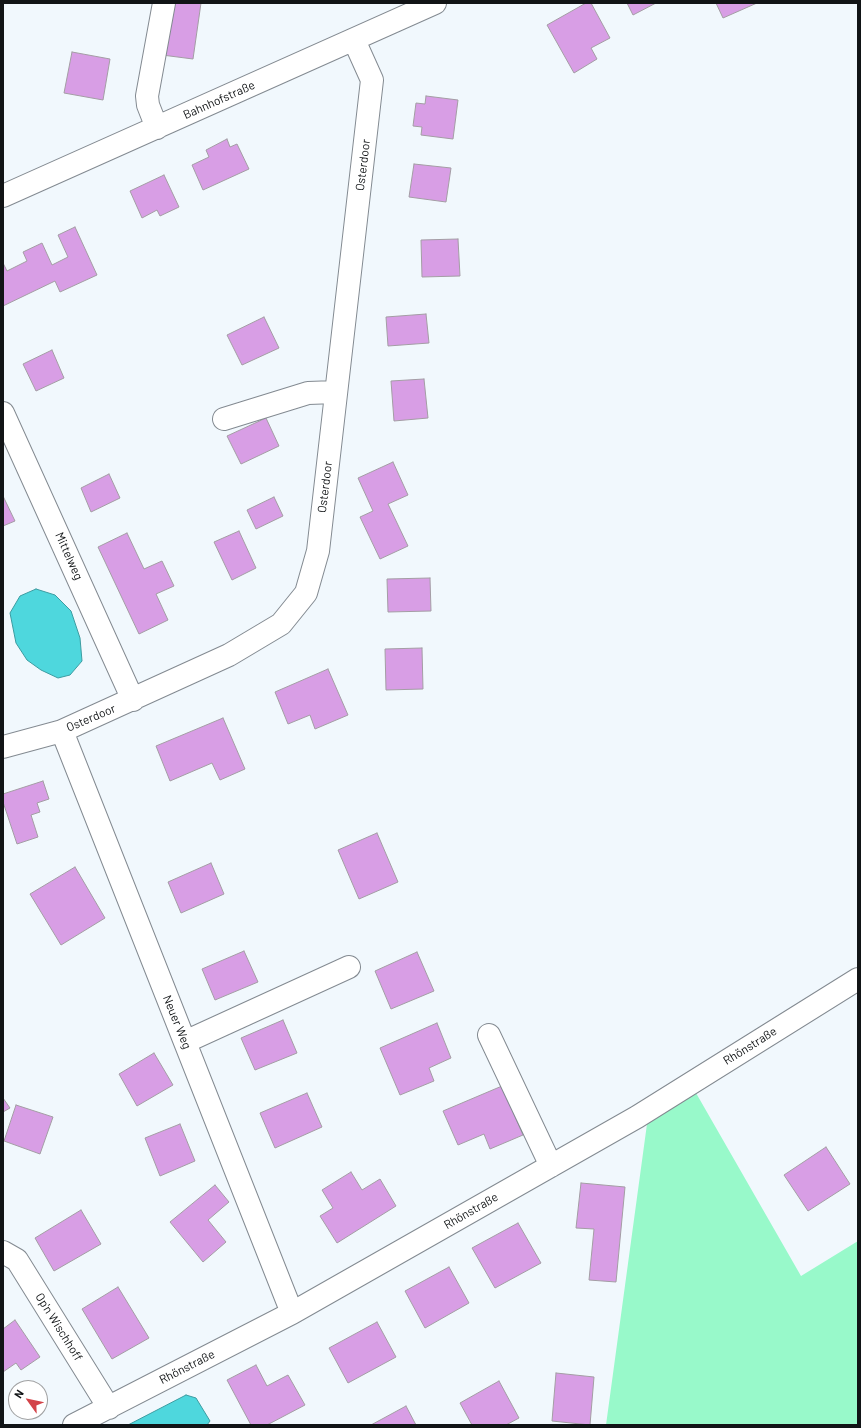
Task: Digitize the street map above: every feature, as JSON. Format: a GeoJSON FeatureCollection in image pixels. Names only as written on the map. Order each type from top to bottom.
{"type":"FeatureCollection","features":[{"type":"Feature","properties":{"kind":"street"},"geometry":{"type":"LineString","coordinates":[[157,128],[148,106],[148,96],[164,3]]}},
{"type":"Feature","properties":{"kind":"street","name":"Bahnhofstraße"},"geometry":{"type":"LineString","coordinates":[[3,196],[435,3]]}},
{"type":"Feature","properties":{"kind":"street","name":"Osterdoor"},"geometry":{"type":"LineString","coordinates":[[4,745],[62,731],[230,655],[281,624],[306,593],[318,551],[372,80],[354,40]]}},
{"type":"Feature","properties":{"kind":"street"},"geometry":{"type":"LineString","coordinates":[[224,419],[308,393],[336,392]]}},
{"type":"Feature","properties":{"kind":"street","name":"Mittelweg"},"geometry":{"type":"LineString","coordinates":[[3,413],[133,700]]}},
{"type":"Feature","properties":{"kind":"street","name":"Neuer Weg"},"geometry":{"type":"LineString","coordinates":[[62,731],[292,1313]]}},
{"type":"Feature","properties":{"kind":"street"},"geometry":{"type":"LineString","coordinates":[[185,1042],[349,967]]}},
{"type":"Feature","properties":{"kind":"street","name":"Rhönstraße"},"geometry":{"type":"LineString","coordinates":[[74,1425],[292,1313],[637,1117],[858,979]]}},
{"type":"Feature","properties":{"kind":"street"},"geometry":{"type":"LineString","coordinates":[[489,1035],[550,1166]]}},
{"type":"Feature","properties":{"kind":"street","name":"Op'n Wischhoff"},"geometry":{"type":"LineString","coordinates":[[3,1252],[17,1260],[109,1408]]}},
{"type":"Feature","properties":{"kind":"green space"},"geometry":{"type":"Polygon","coordinates":[[[696,1093],[801,1276],[858,1241],[858,1425],[606,1425],[647,1124],[696,1093]]]}},
{"type":"Feature","properties":{"kind":"water"},"geometry":{"type":"Polygon","coordinates":[[[36,589],[55,595],[71,611],[80,638],[82,661],[70,675],[58,678],[41,670],[27,660],[16,643],[10,613],[20,596],[36,589]]]}},
{"type":"Feature","properties":{"kind":"water"},"geometry":{"type":"Polygon","coordinates":[[[186,1395],[196,1398],[210,1421],[207,1425],[128,1425],[186,1395]]]}},
{"type":"Feature","properties":{"kind":"building"},"geometry":{"type":"Polygon","coordinates":[[[169,3],[201,3],[193,59],[162,55],[169,3]]]}},
{"type":"Feature","properties":{"kind":"building"},"geometry":{"type":"Polygon","coordinates":[[[586,3],[591,3],[610,38],[591,48],[597,59],[574,73],[547,25],[586,3]]]}},
{"type":"Feature","properties":{"kind":"building"},"geometry":{"type":"Polygon","coordinates":[[[627,3],[656,3],[633,15],[627,3]]]}},
{"type":"Feature","properties":{"kind":"building"},"geometry":{"type":"Polygon","coordinates":[[[716,3],[757,3],[723,18],[716,3]]]}},
{"type":"Feature","properties":{"kind":"building"},"geometry":{"type":"Polygon","coordinates":[[[72,52],[110,59],[103,100],[64,93],[72,52]]]}},
{"type":"Feature","properties":{"kind":"building"},"geometry":{"type":"Polygon","coordinates":[[[426,96],[458,100],[453,139],[421,135],[422,127],[413,126],[416,103],[425,104],[426,96]]]}},
{"type":"Feature","properties":{"kind":"building"},"geometry":{"type":"Polygon","coordinates":[[[227,139],[230,147],[237,144],[249,169],[203,190],[192,165],[209,157],[206,150],[227,139]]]}},
{"type":"Feature","properties":{"kind":"building"},"geometry":{"type":"Polygon","coordinates":[[[414,164],[451,168],[446,202],[409,197],[414,164]]]}},
{"type":"Feature","properties":{"kind":"building"},"geometry":{"type":"Polygon","coordinates":[[[164,175],[179,207],[160,216],[157,210],[142,218],[130,191],[164,175]]]}},
{"type":"Feature","properties":{"kind":"building"},"geometry":{"type":"Polygon","coordinates":[[[75,227],[97,275],[60,292],[55,281],[3,306],[3,263],[7,271],[27,261],[23,252],[42,243],[52,265],[68,257],[58,235],[75,227]]]}},
{"type":"Feature","properties":{"kind":"building"},"geometry":{"type":"Polygon","coordinates":[[[458,239],[460,276],[422,277],[421,240],[458,239]]]}},
{"type":"Feature","properties":{"kind":"building"},"geometry":{"type":"Polygon","coordinates":[[[426,314],[429,343],[388,346],[386,317],[426,314]]]}},
{"type":"Feature","properties":{"kind":"building"},"geometry":{"type":"Polygon","coordinates":[[[264,317],[279,348],[242,365],[227,335],[264,317]]]}},
{"type":"Feature","properties":{"kind":"building"},"geometry":{"type":"Polygon","coordinates":[[[52,350],[64,378],[36,391],[23,364],[52,350]]]}},
{"type":"Feature","properties":{"kind":"building"},"geometry":{"type":"Polygon","coordinates":[[[424,379],[428,418],[394,421],[391,381],[424,379]]]}},
{"type":"Feature","properties":{"kind":"building"},"geometry":{"type":"Polygon","coordinates":[[[266,418],[279,446],[241,464],[227,436],[266,418]]]}},
{"type":"Feature","properties":{"kind":"building"},"geometry":{"type":"Polygon","coordinates":[[[393,462],[408,495],[388,504],[408,546],[380,559],[360,517],[373,511],[358,478],[393,462]]]}},
{"type":"Feature","properties":{"kind":"building"},"geometry":{"type":"Polygon","coordinates":[[[109,474],[120,498],[91,512],[81,488],[109,474]]]}},
{"type":"Feature","properties":{"kind":"building"},"geometry":{"type":"Polygon","coordinates":[[[3,496],[15,521],[3,526],[3,496]]]}},
{"type":"Feature","properties":{"kind":"building"},"geometry":{"type":"Polygon","coordinates":[[[274,497],[283,516],[256,529],[247,510],[274,497]]]}},
{"type":"Feature","properties":{"kind":"building"},"geometry":{"type":"Polygon","coordinates":[[[239,531],[256,568],[232,580],[214,542],[239,531]]]}},
{"type":"Feature","properties":{"kind":"building"},"geometry":{"type":"Polygon","coordinates":[[[127,533],[144,569],[162,561],[174,586],[156,594],[168,620],[139,634],[98,547],[127,533]]]}},
{"type":"Feature","properties":{"kind":"building"},"geometry":{"type":"Polygon","coordinates":[[[430,578],[431,611],[388,612],[387,579],[430,578]]]}},
{"type":"Feature","properties":{"kind":"building"},"geometry":{"type":"Polygon","coordinates":[[[422,648],[423,689],[386,690],[385,649],[422,648]]]}},
{"type":"Feature","properties":{"kind":"building"},"geometry":{"type":"Polygon","coordinates":[[[328,669],[348,715],[315,729],[310,715],[288,724],[275,692],[328,669]]]}},
{"type":"Feature","properties":{"kind":"building"},"geometry":{"type":"Polygon","coordinates":[[[223,718],[245,769],[220,780],[212,763],[170,781],[156,746],[223,718]]]}},
{"type":"Feature","properties":{"kind":"building"},"geometry":{"type":"Polygon","coordinates":[[[43,781],[49,799],[37,803],[40,812],[31,815],[38,837],[17,844],[3,802],[3,794],[43,781]]]}},
{"type":"Feature","properties":{"kind":"building"},"geometry":{"type":"Polygon","coordinates":[[[377,833],[398,882],[359,899],[338,850],[377,833]]]}},
{"type":"Feature","properties":{"kind":"building"},"geometry":{"type":"Polygon","coordinates":[[[211,863],[224,894],[181,913],[168,882],[211,863]]]}},
{"type":"Feature","properties":{"kind":"building"},"geometry":{"type":"Polygon","coordinates":[[[75,867],[105,918],[61,945],[30,894],[75,867]]]}},
{"type":"Feature","properties":{"kind":"building"},"geometry":{"type":"Polygon","coordinates":[[[244,951],[258,982],[215,1000],[202,969],[244,951]]]}},
{"type":"Feature","properties":{"kind":"building"},"geometry":{"type":"Polygon","coordinates":[[[417,952],[434,991],[391,1009],[375,971],[417,952]]]}},
{"type":"Feature","properties":{"kind":"building"},"geometry":{"type":"Polygon","coordinates":[[[283,1020],[297,1053],[255,1070],[241,1038],[283,1020]]]}},
{"type":"Feature","properties":{"kind":"building"},"geometry":{"type":"Polygon","coordinates":[[[437,1023],[451,1058],[429,1068],[434,1081],[400,1095],[380,1048],[437,1023]]]}},
{"type":"Feature","properties":{"kind":"building"},"geometry":{"type":"Polygon","coordinates":[[[154,1053],[173,1085],[137,1106],[119,1074],[154,1053]]]}},
{"type":"Feature","properties":{"kind":"building"},"geometry":{"type":"Polygon","coordinates":[[[502,1086],[523,1135],[490,1149],[484,1134],[458,1145],[443,1111],[502,1086]]]}},
{"type":"Feature","properties":{"kind":"building"},"geometry":{"type":"Polygon","coordinates":[[[307,1093],[322,1127],[275,1148],[260,1113],[307,1093]]]}},
{"type":"Feature","properties":{"kind":"building"},"geometry":{"type":"Polygon","coordinates":[[[3,1098],[10,1108],[3,1112],[3,1098]]]}},
{"type":"Feature","properties":{"kind":"building"},"geometry":{"type":"Polygon","coordinates":[[[16,1105],[53,1117],[40,1154],[4,1141],[16,1105]]]}},
{"type":"Feature","properties":{"kind":"building"},"geometry":{"type":"Polygon","coordinates":[[[180,1124],[195,1161],[160,1176],[145,1138],[180,1124]]]}},
{"type":"Feature","properties":{"kind":"building"},"geometry":{"type":"Polygon","coordinates":[[[826,1147],[850,1184],[808,1211],[784,1175],[826,1147]]]}},
{"type":"Feature","properties":{"kind":"building"},"geometry":{"type":"Polygon","coordinates":[[[351,1172],[362,1190],[380,1179],[396,1206],[337,1243],[320,1216],[333,1208],[322,1190],[351,1172]]]}},
{"type":"Feature","properties":{"kind":"building"},"geometry":{"type":"Polygon","coordinates":[[[581,1183],[625,1187],[616,1282],[589,1280],[594,1229],[576,1228],[581,1183]]]}},
{"type":"Feature","properties":{"kind":"building"},"geometry":{"type":"Polygon","coordinates":[[[215,1185],[229,1202],[208,1220],[226,1242],[203,1262],[170,1222],[215,1185]]]}},
{"type":"Feature","properties":{"kind":"building"},"geometry":{"type":"Polygon","coordinates":[[[81,1210],[101,1244],[54,1271],[35,1238],[81,1210]]]}},
{"type":"Feature","properties":{"kind":"building"},"geometry":{"type":"Polygon","coordinates":[[[518,1223],[541,1263],[495,1288],[472,1248],[518,1223]]]}},
{"type":"Feature","properties":{"kind":"building"},"geometry":{"type":"Polygon","coordinates":[[[449,1267],[469,1303],[425,1328],[405,1291],[449,1267]]]}},
{"type":"Feature","properties":{"kind":"building"},"geometry":{"type":"Polygon","coordinates":[[[118,1287],[149,1338],[112,1359],[82,1309],[118,1287]]]}},
{"type":"Feature","properties":{"kind":"building"},"geometry":{"type":"Polygon","coordinates":[[[15,1320],[40,1357],[21,1370],[16,1363],[3,1372],[3,1329],[15,1320]]]}},
{"type":"Feature","properties":{"kind":"building"},"geometry":{"type":"Polygon","coordinates":[[[377,1322],[396,1357],[348,1383],[329,1348],[377,1322]]]}},
{"type":"Feature","properties":{"kind":"building"},"geometry":{"type":"Polygon","coordinates":[[[256,1365],[267,1386],[288,1375],[305,1405],[267,1425],[251,1425],[227,1380],[256,1365]]]}},
{"type":"Feature","properties":{"kind":"building"},"geometry":{"type":"Polygon","coordinates":[[[556,1373],[594,1377],[590,1425],[552,1421],[556,1373]]]}},
{"type":"Feature","properties":{"kind":"building"},"geometry":{"type":"Polygon","coordinates":[[[499,1381],[519,1418],[506,1425],[472,1425],[460,1403],[499,1381]]]}},
{"type":"Feature","properties":{"kind":"building"},"geometry":{"type":"Polygon","coordinates":[[[406,1406],[416,1425],[371,1425],[406,1406]]]}}]}
